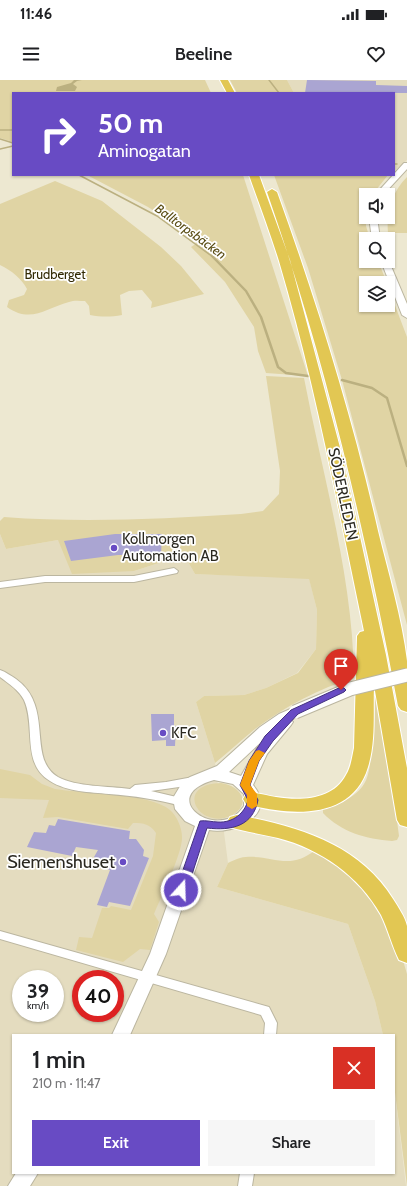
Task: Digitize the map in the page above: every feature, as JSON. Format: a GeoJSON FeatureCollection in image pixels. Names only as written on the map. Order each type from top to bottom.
{"type":"FeatureCollection","features":[{"type":"Feature","properties":{"kind":"highway"},"geometry":{"type":"LineString","coordinates":[[214,80],[220,92]]}},
{"type":"Feature","properties":{"kind":"highway"},"geometry":{"type":"LineString","coordinates":[[224,80],[230,92]]}},
{"type":"Feature","properties":{"kind":"highway","name":"SÖDERLEDEN"},"geometry":{"type":"LineString","coordinates":[[254,176],[284,260],[308,346],[335,455],[386,697],[407,820]]}},
{"type":"Feature","properties":{"kind":"highway","name":"SÖDERLEDEN"},"geometry":{"type":"LineString","coordinates":[[266,176],[302,278],[342,417],[403,669],[407,706]]}},
{"type":"Feature","properties":{"kind":"highway"},"geometry":{"type":"LineString","coordinates":[[249,792],[276,806],[304,806],[335,797],[352,782],[360,766],[363,748],[367,609]]}},
{"type":"Feature","properties":{"kind":"highway"},"geometry":{"type":"LineString","coordinates":[[403,669],[407,682]]}},
{"type":"Feature","properties":{"kind":"highway"},"geometry":{"type":"LineString","coordinates":[[237,822],[300,836],[318,844],[348,863],[366,878],[383,900],[391,914],[407,954]]}},
{"type":"Feature","properties":{"kind":"street"},"geometry":{"type":"LineString","coordinates":[[386,188],[407,165]]}},
{"type":"Feature","properties":{"kind":"street"},"geometry":{"type":"LineString","coordinates":[[388,268],[407,315]]}},
{"type":"Feature","properties":{"kind":"street"},"geometry":{"type":"LineString","coordinates":[[0,585],[45,579],[134,579],[174,571]]}},
{"type":"Feature","properties":{"kind":"street"},"geometry":{"type":"LineString","coordinates":[[216,775],[260,733],[278,720],[341,690],[378,679],[403,669]]}},
{"type":"Feature","properties":{"kind":"street"},"geometry":{"type":"LineString","coordinates":[[0,673],[27,696],[33,708],[37,753],[41,767],[48,775],[64,783],[90,788],[162,797],[181,802]]}},
{"type":"Feature","properties":{"kind":"street"},"geometry":{"type":"LineString","coordinates":[[195,780],[183,792],[181,802],[190,818],[204,824],[220,826],[237,822],[251,810],[249,792],[254,761],[269,738],[295,712]]}},
{"type":"Feature","properties":{"kind":"street"},"geometry":{"type":"LineString","coordinates":[[120,791],[166,786],[216,775],[235,779],[249,792]]}},
{"type":"Feature","properties":{"kind":"street"},"geometry":{"type":"LineString","coordinates":[[121,1034],[149,978],[204,824]]}},
{"type":"Feature","properties":{"kind":"street"},"geometry":{"type":"LineString","coordinates":[[0,935],[265,1011],[271,1023],[270,1034]]}},
{"type":"Feature","properties":{"kind":"street"},"geometry":{"type":"LineString","coordinates":[[18,1186],[27,1174]]}},
{"type":"Feature","properties":{"kind":"street"},"geometry":{"type":"LineString","coordinates":[[245,1186],[247,1174]]}},
{"type":"Feature","properties":{"kind":"shaded area"},"geometry":{"type":"Polygon","coordinates":[[[74,80],[82,80],[73,84],[77,87],[75,91],[56,91],[57,87],[71,83],[74,80]]]}},
{"type":"Feature","properties":{"kind":"shaded area"},"geometry":{"type":"Polygon","coordinates":[[[287,80],[407,80],[407,160],[395,170],[395,92],[293,92],[287,80]]]}},
{"type":"Feature","properties":{"kind":"shaded area"},"geometry":{"type":"Polygon","coordinates":[[[0,534],[6,549],[58,540],[134,571],[184,555],[195,574],[309,578],[317,610],[316,649],[297,673],[266,688],[244,695],[204,696],[196,702],[215,763],[228,863],[217,887],[348,924],[375,1001],[383,1034],[12,1034],[12,1174],[395,1174],[395,1093],[406,1186],[0,1186],[0,534]]]}},
{"type":"Feature","properties":{"kind":"green space"},"geometry":{"type":"Polygon","coordinates":[[[0,80],[205,80],[211,92],[12,92],[12,142],[0,138],[0,80]]]}},
{"type":"Feature","properties":{"kind":"green space"},"geometry":{"type":"Polygon","coordinates":[[[230,80],[287,80],[293,92],[236,92],[230,80]]]}},
{"type":"Feature","properties":{"kind":"green space"},"geometry":{"type":"Polygon","coordinates":[[[89,176],[243,176],[308,376],[266,373],[258,351],[254,327],[225,282],[191,247],[197,243],[198,240],[148,207],[89,176]]]}},
{"type":"Feature","properties":{"kind":"green space"},"geometry":{"type":"Polygon","coordinates":[[[274,176],[387,176],[378,188],[359,188],[359,224],[366,224],[368,232],[359,232],[359,268],[381,268],[384,276],[359,276],[359,312],[395,312],[395,305],[407,337],[407,625],[342,380],[308,268],[274,176]]]}},
{"type":"Feature","properties":{"kind":"green space"},"geometry":{"type":"Polygon","coordinates":[[[407,177],[407,233],[388,232],[388,224],[395,224],[395,194],[407,177]]]}},
{"type":"Feature","properties":{"kind":"green space","name":"Brudberget"},"geometry":{"type":"Polygon","coordinates":[[[55,181],[102,201],[161,247],[181,266],[204,294],[151,308],[152,302],[142,290],[129,291],[120,295],[122,315],[110,316],[90,315],[89,306],[85,301],[71,301],[46,311],[31,314],[16,312],[7,307],[9,300],[24,295],[27,289],[16,275],[0,265],[0,204],[55,181]]]}},
{"type":"Feature","properties":{"kind":"green space"},"geometry":{"type":"Polygon","coordinates":[[[266,376],[304,378],[343,565],[352,640],[354,678],[328,687],[278,713],[255,729],[215,763],[196,702],[204,696],[244,695],[266,688],[298,673],[316,649],[317,610],[309,579],[195,574],[184,555],[134,571],[72,574],[58,540],[6,549],[0,534],[0,521],[4,517],[63,520],[122,520],[241,514],[263,511],[279,494],[280,471],[266,376]]]}},
{"type":"Feature","properties":{"kind":"green space"},"geometry":{"type":"Polygon","coordinates":[[[375,686],[392,783],[399,836],[397,840],[392,841],[363,836],[346,830],[330,820],[323,813],[323,809],[340,803],[361,789],[368,775],[371,751],[370,687],[375,686]]]}},
{"type":"Feature","properties":{"kind":"green space"},"geometry":{"type":"Polygon","coordinates":[[[0,769],[30,775],[42,784],[55,789],[133,797],[148,800],[161,804],[173,813],[179,822],[182,837],[181,844],[175,864],[154,914],[159,922],[150,950],[140,949],[123,962],[76,950],[79,937],[92,938],[102,908],[109,908],[111,906],[131,910],[153,856],[156,833],[154,830],[149,826],[140,823],[133,823],[128,829],[58,817],[43,818],[49,800],[0,798],[0,769]]]}},
{"type":"Feature","properties":{"kind":"green space"},"geometry":{"type":"Polygon","coordinates":[[[221,783],[231,786],[239,792],[243,799],[241,807],[231,816],[219,819],[208,817],[201,812],[196,805],[195,798],[198,791],[207,785],[221,783]]]}},
{"type":"Feature","properties":{"kind":"green space"},"geometry":{"type":"Polygon","coordinates":[[[315,850],[337,862],[374,899],[402,957],[407,974],[407,1186],[395,1093],[395,1034],[383,1034],[375,1001],[348,924],[217,887],[228,863],[237,859],[260,857],[287,861],[305,857],[315,850]]]}},
{"type":"Feature","properties":{"kind":"building"},"geometry":{"type":"Polygon","coordinates":[[[307,80],[376,81],[376,85],[407,86],[407,93],[305,92],[307,80]]]}},
{"type":"Feature","properties":{"kind":"building","name":"Kollmorgen Automation AB"},"geometry":{"type":"Polygon","coordinates":[[[115,534],[162,534],[161,555],[118,555],[71,561],[64,541],[115,534]]]}},
{"type":"Feature","properties":{"kind":"building","name":"KFC"},"geometry":{"type":"Polygon","coordinates":[[[151,714],[174,714],[174,726],[176,726],[175,746],[166,746],[166,740],[152,741],[151,714]]]}},
{"type":"Feature","properties":{"kind":"building","name":"Siemenshuset"},"geometry":{"type":"Polygon","coordinates":[[[58,819],[130,831],[129,839],[136,839],[144,850],[143,856],[149,858],[130,906],[109,902],[107,907],[97,905],[110,870],[101,867],[94,857],[98,850],[76,847],[72,856],[27,847],[34,832],[46,833],[49,825],[55,826],[58,819]]]}},
{"type":"Feature","properties":{"kind":"waterway"},"geometry":{"type":"LineString","coordinates":[[269,80],[278,92]]}},
{"type":"Feature","properties":{"kind":"waterway"},"geometry":{"type":"LineString","coordinates":[[0,130],[12,130]]}},
{"type":"Feature","properties":{"kind":"waterway"},"geometry":{"type":"LineString","coordinates":[[0,139],[12,143]]}},
{"type":"Feature","properties":{"kind":"waterway"},"geometry":{"type":"LineString","coordinates":[[0,149],[12,146]]}},
{"type":"Feature","properties":{"kind":"waterway","name":"Balltorpsbäcken"},"geometry":{"type":"LineString","coordinates":[[81,176],[157,216],[213,257]]}},
{"type":"Feature","properties":{"kind":"waterway","name":"Balltorpsbäcken"},"geometry":{"type":"LineString","coordinates":[[213,257],[246,291],[261,317],[278,367],[286,373],[308,376]]}},
{"type":"Feature","properties":{"kind":"waterway","name":"Balltorpsbäcken"},"geometry":{"type":"LineString","coordinates":[[342,380],[372,388],[387,398],[407,466]]}},
{"type":"Feature","properties":{"kind":"slow traffic"},"geometry":{"type":"LineString","coordinates":[[252,806],[252,794],[245,785],[254,761],[259,753]]}},
{"type":"Feature","properties":{"kind":"place","name":"Kollmorgen Automation AB"},"geometry":{"type":"Point","coordinates":[114,548]}},
{"type":"Feature","properties":{"kind":"place","name":"KFC"},"geometry":{"type":"Point","coordinates":[163,733]}},
{"type":"Feature","properties":{"kind":"place","name":"Siemenshuset"},"geometry":{"type":"Point","coordinates":[123,862]}},
{"type":"Feature","properties":{"kind":"route"},"geometry":{"type":"LineString","coordinates":[[181,890],[204,824],[212,826],[229,825],[242,819],[251,810],[253,805],[252,794],[245,785],[254,761],[269,738],[286,723],[295,712],[317,700],[341,690]]}}]}
